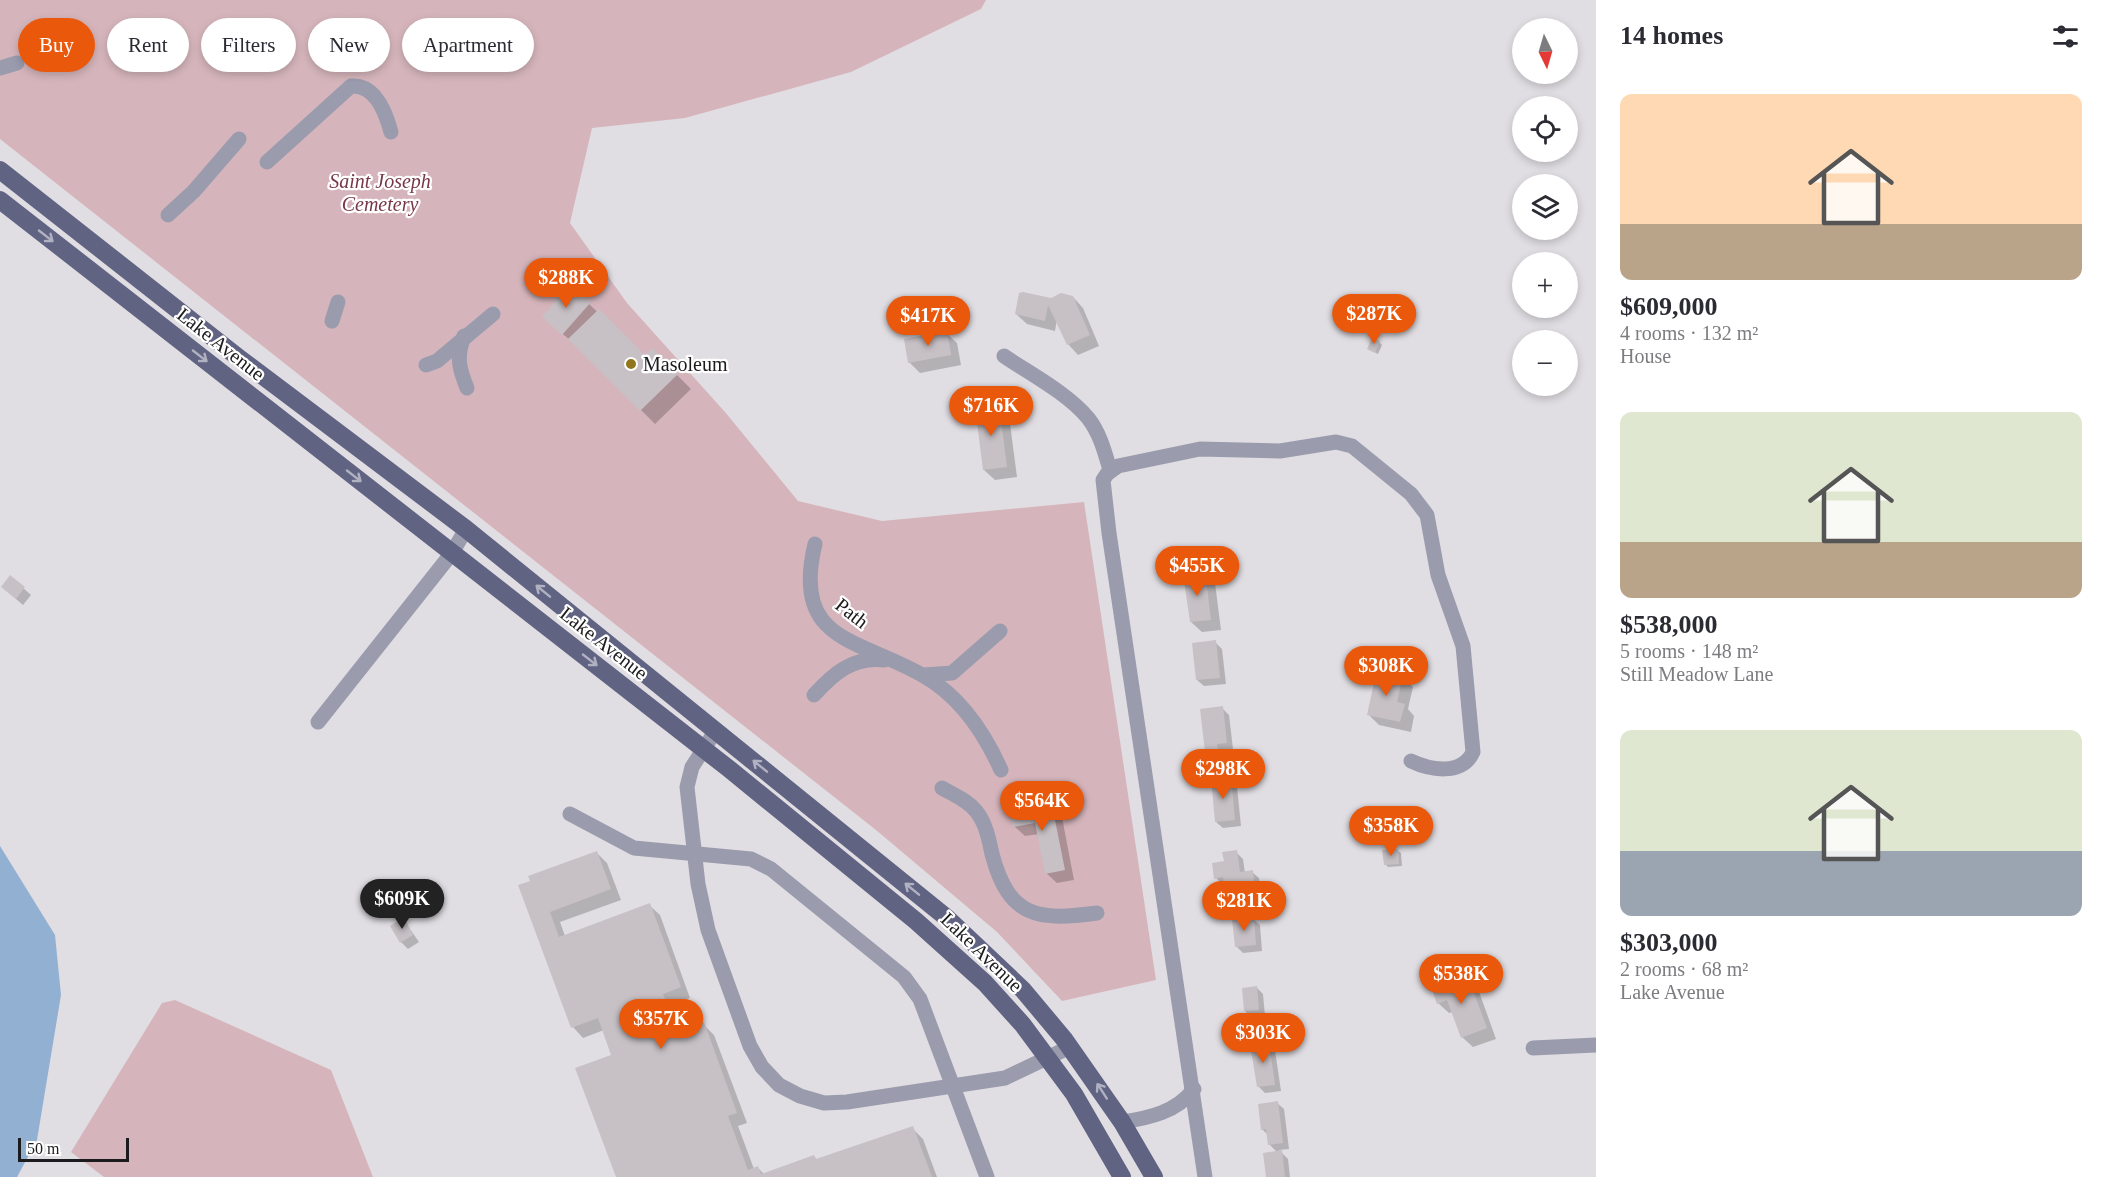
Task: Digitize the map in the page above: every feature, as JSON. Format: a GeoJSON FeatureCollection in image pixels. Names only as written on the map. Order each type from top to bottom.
{"type":"FeatureCollection","features":[{"type":"Feature","properties":{"kind":"main road","name":"Lake Avenue"},"geometry":{"type":"LineString","coordinates":[[0,170],[258,373],[465,529],[947,918],[1023,990],[1070,1047],[1122,1122],[1154,1177]]}},
{"type":"Feature","properties":{"kind":"main road","name":"Lake Avenue"},"geometry":{"type":"LineString","coordinates":[[0,200],[704,749],[963,962],[1004,1002],[1048,1057],[1080,1104],[1122,1177]]}},
{"type":"Feature","properties":{"kind":"street"},"geometry":{"type":"LineString","coordinates":[[0,68],[17,63]]}},
{"type":"Feature","properties":{"kind":"street"},"geometry":{"type":"LineString","coordinates":[[267,162],[351,86],[366,88],[379,102],[387,116],[391,132]]}},
{"type":"Feature","properties":{"kind":"street"},"geometry":{"type":"LineString","coordinates":[[168,215],[194,192],[239,139]]}},
{"type":"Feature","properties":{"kind":"street"},"geometry":{"type":"LineString","coordinates":[[332,321],[338,303]]}},
{"type":"Feature","properties":{"kind":"street"},"geometry":{"type":"LineString","coordinates":[[426,365],[436,361],[493,314]]}},
{"type":"Feature","properties":{"kind":"street"},"geometry":{"type":"LineString","coordinates":[[464,336],[459,351],[459,366],[467,388]]}},
{"type":"Feature","properties":{"kind":"street"},"geometry":{"type":"LineString","coordinates":[[1004,356],[1077,406],[1089,420],[1100,439],[1110,471]]}},
{"type":"Feature","properties":{"kind":"street"},"geometry":{"type":"LineString","coordinates":[[1205,1177],[1194,1089],[1108,532],[1103,480],[1110,471],[1118,466],[1200,449],[1280,451],[1336,442],[1352,446],[1418,501],[1427,515],[1438,575],[1463,646],[1473,752],[1465,763],[1446,769],[1433,769],[1411,761]]}},
{"type":"Feature","properties":{"kind":"street"},"geometry":{"type":"LineString","coordinates":[[318,722],[452,553],[465,529]]}},
{"type":"Feature","properties":{"kind":"street","name":"Path"},"geometry":{"type":"LineString","coordinates":[[815,544],[809,573],[811,601],[828,626],[855,643],[924,675],[945,690],[971,717],[990,744],[1001,770]]}},
{"type":"Feature","properties":{"kind":"street","name":"Path"},"geometry":{"type":"LineString","coordinates":[[924,675],[952,673],[1000,631]]}},
{"type":"Feature","properties":{"kind":"street"},"geometry":{"type":"LineString","coordinates":[[855,643],[857,662]]}},
{"type":"Feature","properties":{"kind":"street","name":"Path"},"geometry":{"type":"LineString","coordinates":[[814,695],[840,670],[857,662],[877,659],[892,661]]}},
{"type":"Feature","properties":{"kind":"street"},"geometry":{"type":"LineString","coordinates":[[716,730],[692,767],[687,787],[694,854],[708,930],[746,1036],[762,1067],[779,1085],[800,1096],[824,1103],[847,1102],[1005,1078],[1070,1047]]}},
{"type":"Feature","properties":{"kind":"street"},"geometry":{"type":"LineString","coordinates":[[942,788],[965,801],[978,813],[1007,892],[1023,909],[1050,917],[1097,913]]}},
{"type":"Feature","properties":{"kind":"street"},"geometry":{"type":"LineString","coordinates":[[570,814],[634,848],[751,859],[771,869],[904,977],[920,999],[987,1177]]}},
{"type":"Feature","properties":{"kind":"street"},"geometry":{"type":"LineString","coordinates":[[1533,1048],[1596,1046]]}},
{"type":"Feature","properties":{"kind":"street"},"geometry":{"type":"LineString","coordinates":[[1122,1122],[1139,1120],[1174,1108],[1186,1100],[1194,1089]]}},
{"type":"Feature","properties":{"kind":"green space","name":"Saint Joseph Cemetery"},"geometry":{"type":"Polygon","coordinates":[[[0,0],[986,0],[981,9],[851,72],[685,118],[592,128],[570,223],[627,303],[725,412],[798,501],[882,521],[1084,502],[1156,980],[1062,1001],[997,932],[876,830],[0,139],[0,0]]]}},
{"type":"Feature","properties":{"kind":"green space"},"geometry":{"type":"Polygon","coordinates":[[[175,1000],[331,1070],[373,1177],[104,1177],[71,1152],[162,1003],[175,1000]]]}},
{"type":"Feature","properties":{"kind":"water"},"geometry":{"type":"Polygon","coordinates":[[[0,846],[55,935],[61,995],[37,1140],[17,1177],[0,1177],[0,846]]]}},
{"type":"Feature","properties":{"kind":"building"},"geometry":{"type":"Polygon","coordinates":[[[570,284],[591,302],[562,335],[542,317],[570,284]]]}},
{"type":"Feature","properties":{"kind":"building"},"geometry":{"type":"Polygon","coordinates":[[[1019,293],[1051,298],[1061,293],[1073,296],[1090,335],[1067,345],[1048,305],[1045,321],[1015,314],[1019,293]]]}},
{"type":"Feature","properties":{"kind":"building","name":"Masoleum"},"geometry":{"type":"Polygon","coordinates":[[[599,309],[645,355],[652,348],[678,374],[640,411],[568,339],[599,309]]]}},
{"type":"Feature","properties":{"kind":"building"},"geometry":{"type":"Polygon","coordinates":[[[947,331],[951,355],[908,363],[904,339],[947,331]]]}},
{"type":"Feature","properties":{"kind":"building"},"geometry":{"type":"Polygon","coordinates":[[[1372,338],[1380,341],[1375,353],[1367,349],[1372,338]]]}},
{"type":"Feature","properties":{"kind":"building"},"geometry":{"type":"Polygon","coordinates":[[[999,404],[1007,467],[983,470],[975,407],[999,404]]]}},
{"type":"Feature","properties":{"kind":"building"},"geometry":{"type":"Polygon","coordinates":[[[1205,571],[1211,620],[1190,622],[1183,574],[1205,571]]]}},
{"type":"Feature","properties":{"kind":"building"},"geometry":{"type":"Polygon","coordinates":[[[10,575],[25,587],[16,599],[1,587],[10,575]]]}},
{"type":"Feature","properties":{"kind":"building"},"geometry":{"type":"Polygon","coordinates":[[[1216,640],[1220,678],[1196,680],[1192,643],[1216,640]]]}},
{"type":"Feature","properties":{"kind":"building"},"geometry":{"type":"Polygon","coordinates":[[[1377,669],[1403,675],[1397,702],[1405,704],[1400,722],[1367,715],[1377,669]]]}},
{"type":"Feature","properties":{"kind":"building"},"geometry":{"type":"Polygon","coordinates":[[[1223,706],[1227,743],[1217,744],[1218,751],[1205,752],[1200,709],[1223,706]]]}},
{"type":"Feature","properties":{"kind":"building"},"geometry":{"type":"Polygon","coordinates":[[[1231,777],[1235,820],[1215,822],[1211,779],[1231,777]]]}},
{"type":"Feature","properties":{"kind":"building"},"geometry":{"type":"Polygon","coordinates":[[[1051,800],[1065,870],[1045,874],[1035,823],[1013,827],[1010,808],[1051,800]]]}},
{"type":"Feature","properties":{"kind":"building"},"geometry":{"type":"Polygon","coordinates":[[[1398,849],[1399,864],[1384,865],[1382,850],[1398,849]]]}},
{"type":"Feature","properties":{"kind":"building"},"geometry":{"type":"Polygon","coordinates":[[[1237,850],[1240,872],[1253,870],[1254,882],[1224,887],[1223,877],[1214,879],[1212,863],[1224,861],[1222,852],[1237,850]]]}},
{"type":"Feature","properties":{"kind":"building"},"geometry":{"type":"Polygon","coordinates":[[[597,851],[611,889],[550,912],[559,937],[650,903],[681,987],[663,994],[677,1032],[704,1022],[737,1113],[728,1116],[748,1170],[758,1166],[761,1174],[814,1155],[816,1159],[913,1126],[932,1177],[616,1177],[575,1068],[611,1055],[598,1018],[571,1028],[518,885],[530,881],[528,876],[597,851]]]}},
{"type":"Feature","properties":{"kind":"building"},"geometry":{"type":"Polygon","coordinates":[[[404,917],[413,935],[400,943],[390,926],[404,917]]]}},
{"type":"Feature","properties":{"kind":"building"},"geometry":{"type":"Polygon","coordinates":[[[1254,917],[1256,945],[1235,947],[1232,919],[1254,917]]]}},
{"type":"Feature","properties":{"kind":"building"},"geometry":{"type":"Polygon","coordinates":[[[1467,974],[1487,1028],[1461,1038],[1447,1000],[1437,1004],[1431,987],[1467,974]]]}},
{"type":"Feature","properties":{"kind":"building"},"geometry":{"type":"Polygon","coordinates":[[[1257,986],[1259,1010],[1244,1011],[1242,988],[1257,986]]]}},
{"type":"Feature","properties":{"kind":"building"},"geometry":{"type":"Polygon","coordinates":[[[1269,1042],[1275,1085],[1257,1087],[1250,1044],[1269,1042]]]}},
{"type":"Feature","properties":{"kind":"building"},"geometry":{"type":"Polygon","coordinates":[[[1278,1101],[1283,1143],[1268,1145],[1266,1129],[1261,1130],[1258,1104],[1278,1101]]]}},
{"type":"Feature","properties":{"kind":"building"},"geometry":{"type":"Polygon","coordinates":[[[1282,1150],[1285,1177],[1266,1177],[1263,1153],[1282,1150]]]}},
{"type":"Feature","properties":{"kind":"place","name":"Masoleum"},"geometry":{"type":"Point","coordinates":[631,364]}}]}
